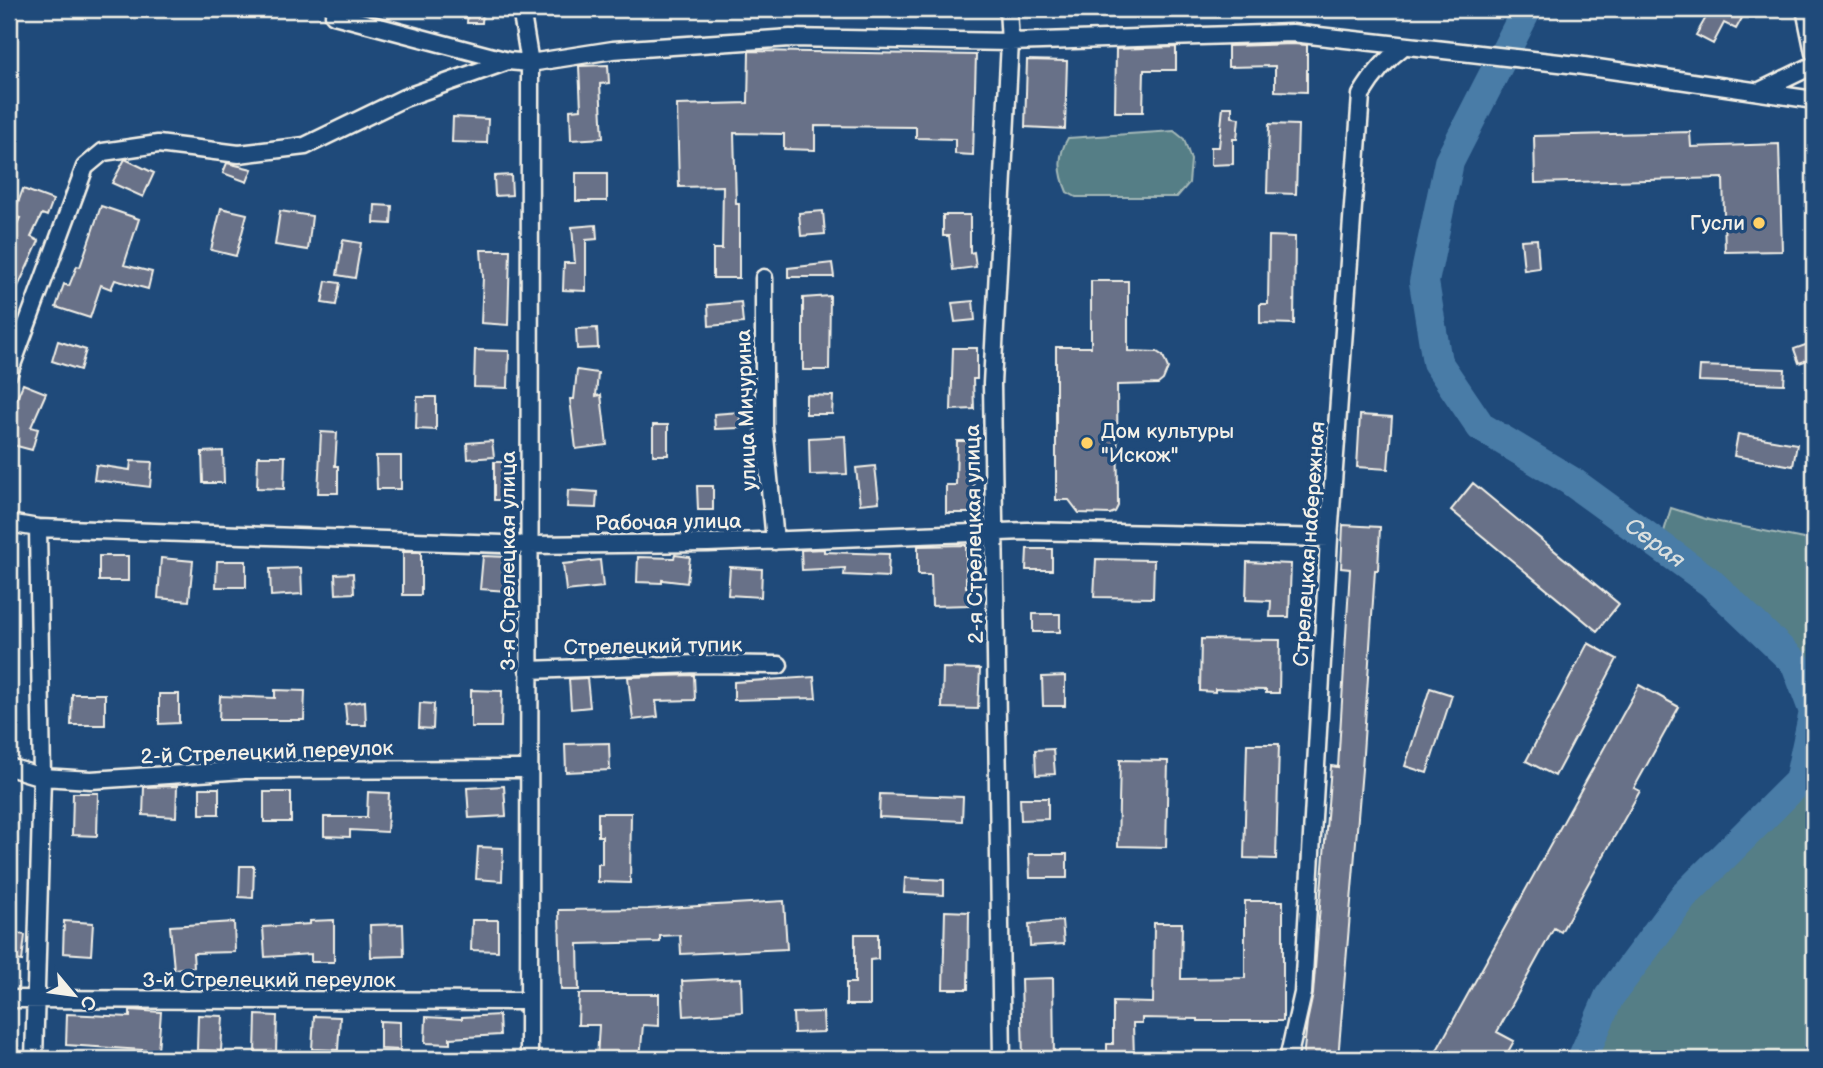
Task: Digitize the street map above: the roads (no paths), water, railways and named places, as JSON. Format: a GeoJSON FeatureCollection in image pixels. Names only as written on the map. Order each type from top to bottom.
{"type":"FeatureCollection","features":[{"type":"Feature","properties":{"kind":"street","name":"3-я Стрелецкая улица"},"geometry":{"type":"LineString","coordinates":[[521,9],[530,63],[529,1059]]}},
{"type":"Feature","properties":{"kind":"street","name":"2-я Стрелецкая улица"},"geometry":{"type":"LineString","coordinates":[[1002,1059],[992,384],[1010,42],[1008,9]]}},
{"type":"Feature","properties":{"kind":"street"},"geometry":{"type":"LineString","coordinates":[[1805,9],[1814,53]]}},
{"type":"Feature","properties":{"kind":"street"},"geometry":{"type":"LineString","coordinates":[[334,15],[508,61],[530,63],[613,50],[789,38],[1010,42],[1292,33],[1577,65],[1762,90],[1814,100]]}},
{"type":"Feature","properties":{"kind":"street","name":"Стрелецкая набережная"},"geometry":{"type":"LineString","coordinates":[[1288,1059],[1303,993],[1329,538],[1362,95],[1385,60],[1404,46]]}},
{"type":"Feature","properties":{"kind":"street"},"geometry":{"type":"LineString","coordinates":[[9,373],[85,167],[103,152],[158,144],[239,154],[305,146],[404,98],[508,61]]}},
{"type":"Feature","properties":{"kind":"street"},"geometry":{"type":"LineString","coordinates":[[1762,90],[1814,65]]}},
{"type":"Feature","properties":{"kind":"street"},"geometry":{"type":"LineString","coordinates":[[1814,71],[1814,82]]}},
{"type":"Feature","properties":{"kind":"street","name":"улица Мичурина"},"geometry":{"type":"LineString","coordinates":[[764,278],[764,426],[775,541]]}},
{"type":"Feature","properties":{"kind":"street","name":"Рабочая улица"},"geometry":{"type":"LineString","coordinates":[[9,523],[38,528],[529,545],[775,541],[995,533],[1329,538]]}},
{"type":"Feature","properties":{"kind":"street"},"geometry":{"type":"LineString","coordinates":[[34,1059],[42,777],[38,528]]}},
{"type":"Feature","properties":{"kind":"street","name":"Стрелецкий тупик"},"geometry":{"type":"LineString","coordinates":[[528,670],[698,664],[779,665]]}},
{"type":"Feature","properties":{"kind":"street","name":"2-й Стрелецкий переулок"},"geometry":{"type":"LineString","coordinates":[[9,766],[42,777],[91,780],[245,770],[528,769]]}},
{"type":"Feature","properties":{"kind":"street","name":"3-й Стрелецкий переулок"},"geometry":{"type":"LineString","coordinates":[[9,999],[529,1001]]}},
{"type":"Feature","properties":{"kind":"waterway","name":"Серая"},"geometry":{"type":"LineString","coordinates":[[1527,9],[1449,162],[1424,282],[1437,362],[1481,427],[1571,481],[1710,582],[1796,664],[1814,712],[1799,781],[1683,897],[1609,997],[1582,1059]]}},
{"type":"Feature","properties":{"kind":"place","name":"Гусли"},"geometry":{"type":"Point","coordinates":[1759,223]}},
{"type":"Feature","properties":{"kind":"place","name":"Дом культуры \"Искож\""},"geometry":{"type":"Point","coordinates":[1087,443]}}]}
